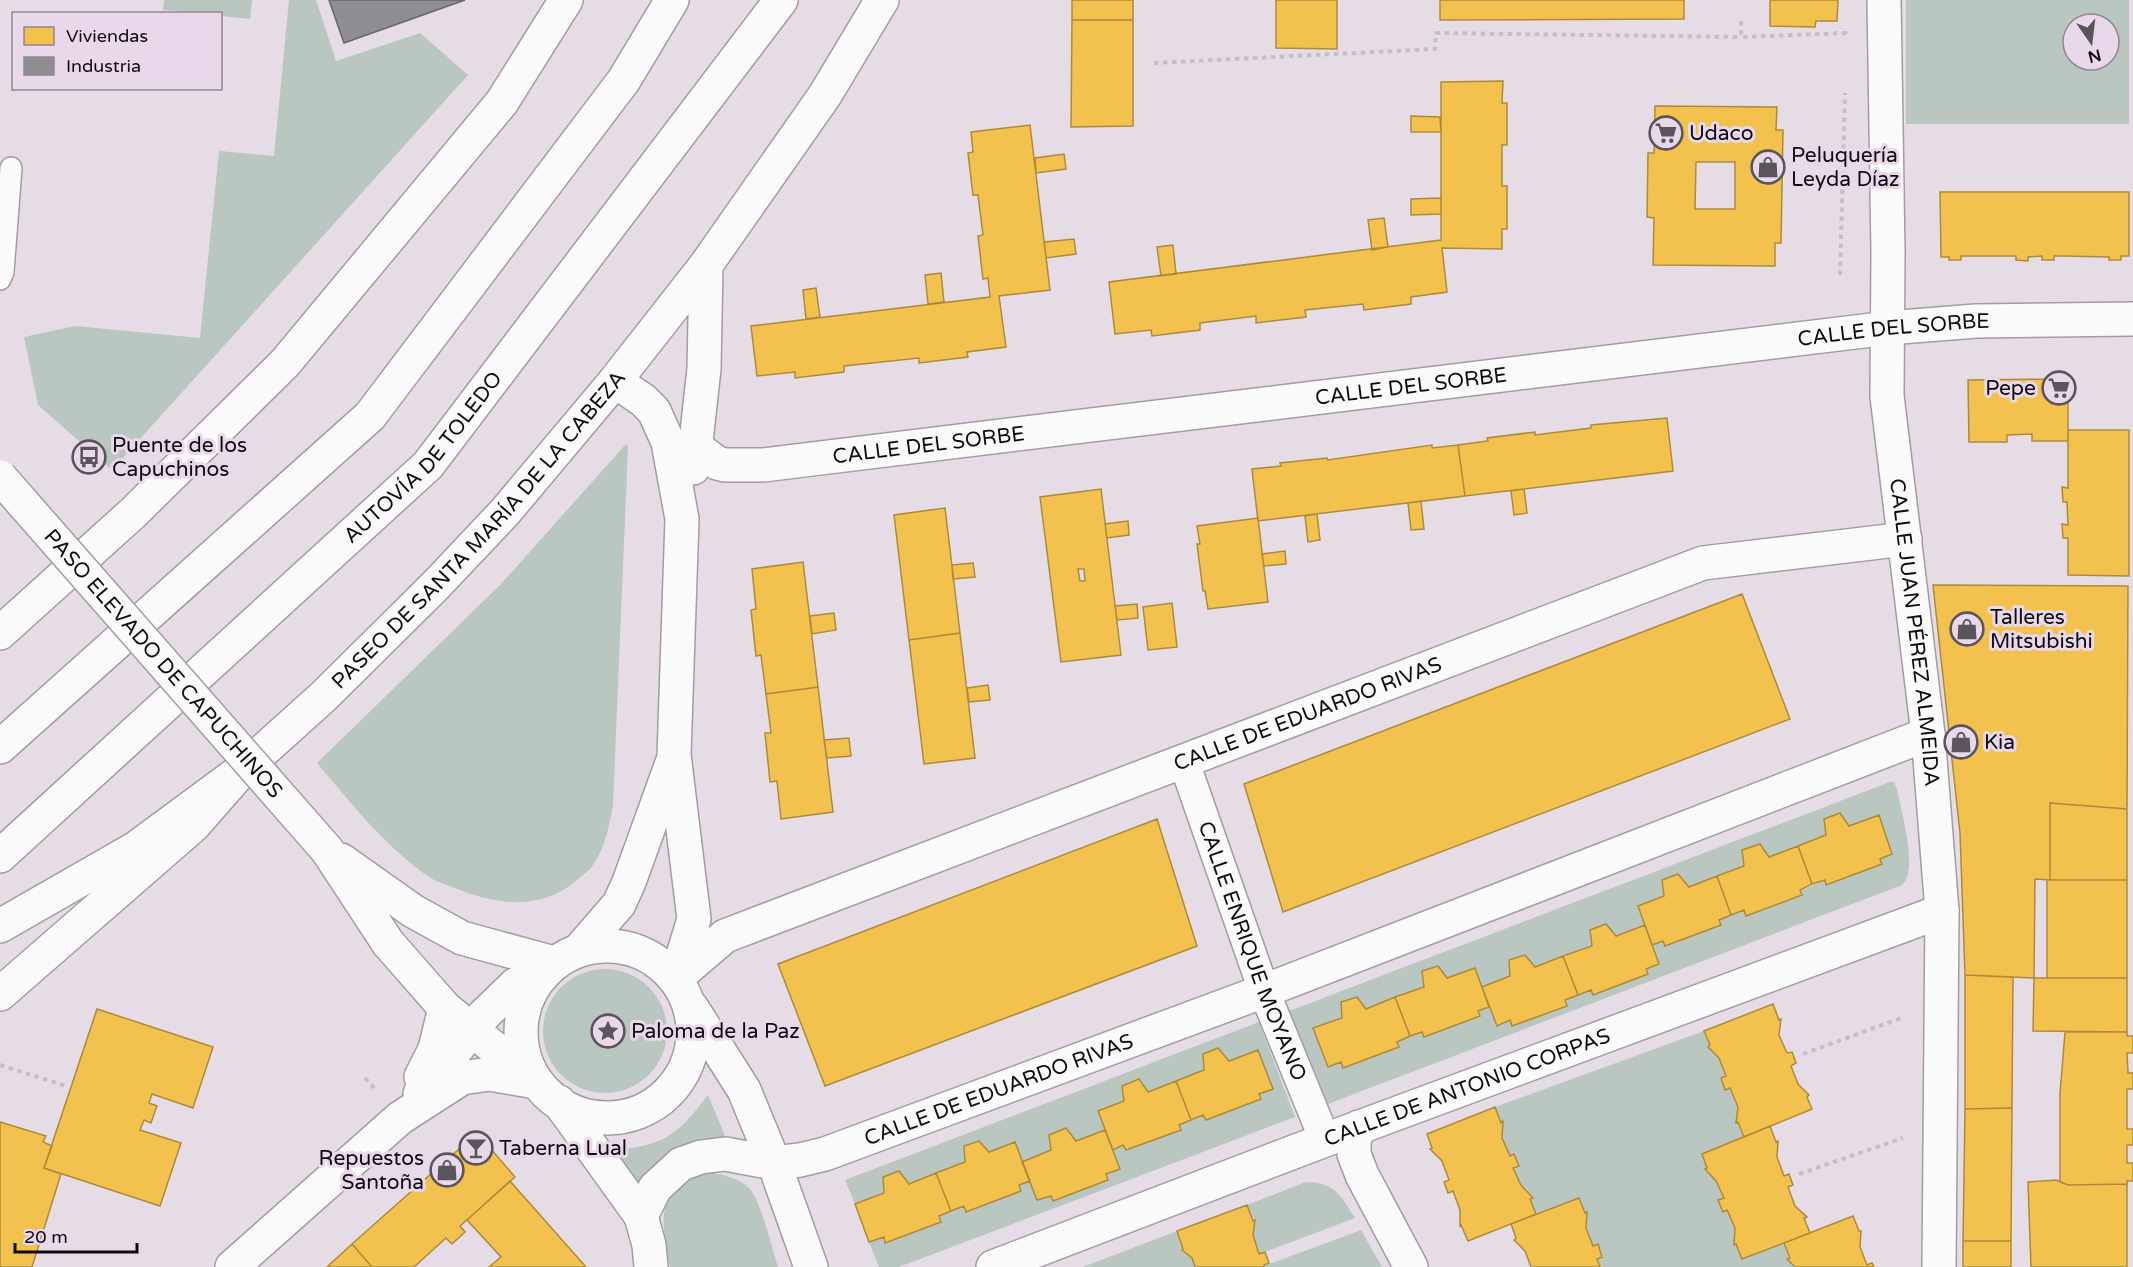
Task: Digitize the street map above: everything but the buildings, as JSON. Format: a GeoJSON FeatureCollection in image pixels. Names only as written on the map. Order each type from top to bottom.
{"type":"FeatureCollection","features":[{"type":"Feature","properties":{"kind":"main road"},"geometry":{"type":"LineString","coordinates":[[0,633],[133,513],[285,363],[502,102],[566,0]]}},
{"type":"Feature","properties":{"kind":"main road"},"geometry":{"type":"LineString","coordinates":[[0,747],[370,416],[624,80],[672,0]]}},
{"type":"Feature","properties":{"kind":"main road","name":"AUTOVÍA DE TOLEDO"},"geometry":{"type":"LineString","coordinates":[[0,856],[428,465],[782,0]]}},
{"type":"Feature","properties":{"kind":"main road","name":"PASEO DE SANTA MARÍA DE LA CABEZA"},"geometry":{"type":"LineString","coordinates":[[0,994],[194,825],[243,769],[324,696],[437,584],[505,512],[615,381],[706,265],[825,95],[882,0]]}},
{"type":"Feature","properties":{"kind":"main road","name":"CALLE JUAN PÉREZ ALMEIDA"},"geometry":{"type":"LineString","coordinates":[[1884,0],[1887,396],[1928,734],[1942,911],[1939,1267]]}},
{"type":"Feature","properties":{"kind":"main road"},"geometry":{"type":"LineString","coordinates":[[232,1267],[400,1118],[462,1078],[489,1074],[546,1090],[577,1113],[604,1119],[632,1115],[656,1103],[679,1082],[689,1060],[694,1033],[683,991],[694,919],[674,755],[682,519],[697,448],[704,369],[706,265]]}},
{"type":"Feature","properties":{"kind":"main road","name":"CALLE DEL SORBE"},"geometry":{"type":"LineString","coordinates":[[697,448],[717,463],[763,465],[1888,328],[1976,321],[2133,319]]}},
{"type":"Feature","properties":{"kind":"main road"},"geometry":{"type":"LineString","coordinates":[[615,381],[643,400],[654,411],[668,442],[682,519]]}},
{"type":"Feature","properties":{"kind":"main road","name":"PASO ELEVADO DE CAPUCHINOS"},"geometry":{"type":"LineString","coordinates":[[0,477],[327,850],[388,943],[445,1008],[546,1090]]}},
{"type":"Feature","properties":{"kind":"main road","name":"CALLE DE EDUARDO RIVAS"},"geometry":{"type":"LineString","coordinates":[[683,991],[725,936],[1703,563],[1905,539]]}},
{"type":"Feature","properties":{"kind":"main road","name":"CALLE DE EDUARDO RIVAS"},"geometry":{"type":"LineString","coordinates":[[641,1216],[655,1188],[681,1164],[701,1157],[724,1154],[774,1163],[825,1154],[1264,991],[1928,734]]}},
{"type":"Feature","properties":{"kind":"main road"},"geometry":{"type":"LineString","coordinates":[[651,1267],[649,1245],[641,1216],[525,1060],[521,1019],[527,997],[539,978],[567,956],[619,904],[674,755]]}},
{"type":"Feature","properties":{"kind":"main road"},"geometry":{"type":"LineString","coordinates":[[0,926],[136,848],[243,769]]}},
{"type":"Feature","properties":{"kind":"main road","name":"PASO ELEVADO DE CAPUCHINOS"},"geometry":{"type":"LineString","coordinates":[[327,850],[413,911],[462,938],[567,956]]}},
{"type":"Feature","properties":{"kind":"main road","name":"CALLE DE ANTONIO CORPAS"},"geometry":{"type":"LineString","coordinates":[[993,1267],[1359,1127],[1942,911]]}},
{"type":"Feature","properties":{"kind":"main road"},"geometry":{"type":"LineString","coordinates":[[694,919],[725,936]]}},
{"type":"Feature","properties":{"kind":"main road"},"geometry":{"type":"LineString","coordinates":[[400,1118],[472,1030],[515,985],[567,956],[615,945],[638,952],[649,956],[683,991],[744,1090],[774,1163],[811,1267]]}},
{"type":"Feature","properties":{"kind":"main road"},"geometry":{"type":"LineString","coordinates":[[400,1118],[435,1049],[445,1008]]}},
{"type":"Feature","properties":{"kind":"main road"},"geometry":{"type":"LineString","coordinates":[[1359,1127],[1354,1141],[1354,1154],[1358,1165],[1412,1267]]}},
{"type":"Feature","properties":{"kind":"street","name":"CALLE ENRIQUE MOYANO"},"geometry":{"type":"LineString","coordinates":[[1184,762],[1264,991],[1325,1140]]}},
{"type":"Feature","properties":{"kind":"lane"},"geometry":{"type":"LineString","coordinates":[[0,279],[3,272],[11,168]]}},
{"type":"Feature","properties":{"kind":"path"},"geometry":{"type":"LineString","coordinates":[[1741,21],[1742,37]]}},
{"type":"Feature","properties":{"kind":"path"},"geometry":{"type":"LineString","coordinates":[[1154,63],[1435,49],[1436,33],[1742,37],[1846,33],[1846,44]]}},
{"type":"Feature","properties":{"kind":"path"},"geometry":{"type":"LineString","coordinates":[[1840,275],[1845,90]]}},
{"type":"Feature","properties":{"kind":"path"},"geometry":{"type":"LineString","coordinates":[[1803,1054],[1941,1004]]}},
{"type":"Feature","properties":{"kind":"path"},"geometry":{"type":"LineString","coordinates":[[0,1065],[66,1086]]}},
{"type":"Feature","properties":{"kind":"path"},"geometry":{"type":"LineString","coordinates":[[1799,1174],[1940,1125]]}},
{"type":"Feature","properties":{"kind":"shaded area"},"geometry":{"type":"Polygon","coordinates":[[[164,0],[252,0],[250,19],[222,16],[222,12],[163,10],[164,0]]]}},
{"type":"Feature","properties":{"kind":"shaded area"},"geometry":{"type":"Polygon","coordinates":[[[289,0],[316,0],[336,61],[420,33],[468,75],[112,470],[38,405],[24,337],[75,326],[200,338],[219,151],[274,156],[289,0]]]}},
{"type":"Feature","properties":{"kind":"shaded area"},"geometry":{"type":"Polygon","coordinates":[[[1906,0],[2129,0],[2129,124],[1906,124],[1906,0]]]}},
{"type":"Feature","properties":{"kind":"shaded area"},"geometry":{"type":"Polygon","coordinates":[[[626,444],[628,447],[613,805],[606,838],[590,869],[562,891],[533,901],[517,902],[486,898],[436,881],[396,850],[355,808],[317,763],[501,584],[626,444]]]}},
{"type":"Feature","properties":{"kind":"shaded area"},"geometry":{"type":"Polygon","coordinates":[[[1890,782],[1894,782],[1897,789],[1909,854],[1907,877],[1902,885],[1328,1104],[1289,1011],[1890,782]],[[1879,816],[1849,826],[1825,819],[1826,835],[1769,857],[1760,844],[1742,850],[1744,866],[1689,887],[1678,875],[1662,881],[1664,896],[1638,906],[1645,925],[1616,936],[1606,924],[1590,930],[1592,946],[1535,967],[1525,955],[1509,960],[1510,976],[1482,987],[1475,968],[1447,978],[1437,966],[1422,971],[1424,987],[1366,1009],[1357,997],[1341,1003],[1342,1018],[1313,1029],[1328,1067],[1399,1047],[1397,1042],[1422,1032],[1425,1037],[1480,1016],[1478,1011],[1489,1007],[1497,1026],[1510,1020],[1513,1026],[1567,1006],[1565,1000],[1591,990],[1594,995],[1647,974],[1646,969],[1659,964],[1652,945],[1663,941],[1665,946],[1721,925],[1719,920],[1744,910],[1746,915],[1825,880],[1827,885],[1882,864],[1880,859],[1892,854],[1879,816]]]}},
{"type":"Feature","properties":{"kind":"shaded area"},"geometry":{"type":"Polygon","coordinates":[[[605,969],[629,974],[649,987],[662,1007],[667,1031],[662,1055],[649,1075],[629,1088],[605,1093],[581,1088],[561,1075],[548,1055],[543,1031],[548,1007],[561,987],[581,974],[605,969]]]}},
{"type":"Feature","properties":{"kind":"shaded area"},"geometry":{"type":"Polygon","coordinates":[[[1259,1022],[1295,1117],[899,1267],[879,1267],[869,1242],[941,1222],[939,1216],[964,1206],[967,1212],[1021,1191],[1019,1185],[1030,1181],[1037,1200],[1051,1196],[1053,1201],[1108,1180],[1106,1174],[1120,1168],[1113,1150],[1123,1145],[1126,1150],[1181,1130],[1179,1125],[1203,1115],[1206,1120],[1261,1099],[1259,1094],[1273,1088],[1258,1050],[1229,1061],[1203,1054],[1204,1070],[1148,1092],[1139,1079],[1122,1086],[1124,1101],[1098,1111],[1105,1130],[1076,1141],[1066,1128],[1049,1135],[1051,1150],[1022,1162],[1015,1143],[989,1152],[979,1141],[964,1146],[965,1162],[909,1184],[899,1172],[883,1178],[884,1193],[855,1204],[845,1180],[1259,1022]]]}},
{"type":"Feature","properties":{"kind":"shaded area"},"geometry":{"type":"Polygon","coordinates":[[[1704,1031],[1710,1045],[1708,1047],[1719,1058],[1726,1076],[1721,1078],[1725,1090],[1730,1088],[1738,1107],[1736,1122],[1744,1137],[1702,1154],[1707,1168],[1705,1169],[1716,1181],[1724,1198],[1718,1201],[1722,1211],[1727,1210],[1735,1228],[1734,1244],[1742,1259],[1784,1243],[1790,1258],[1788,1259],[1795,1267],[1600,1267],[1597,1259],[1602,1256],[1598,1245],[1593,1246],[1586,1228],[1587,1212],[1536,1214],[1513,1168],[1519,1165],[1514,1154],[1510,1156],[1502,1138],[1503,1122],[1501,1123],[1495,1107],[1704,1031]]]}},
{"type":"Feature","properties":{"kind":"shaded area"},"geometry":{"type":"Polygon","coordinates":[[[708,1095],[728,1143],[676,1151],[656,1163],[638,1186],[609,1150],[642,1146],[666,1137],[686,1121],[708,1095]]]}},
{"type":"Feature","properties":{"kind":"shaded area"},"geometry":{"type":"Polygon","coordinates":[[[710,1172],[731,1177],[749,1188],[758,1203],[778,1267],[670,1267],[664,1234],[665,1208],[678,1187],[710,1172]]]}},
{"type":"Feature","properties":{"kind":"shaded area"},"geometry":{"type":"Polygon","coordinates":[[[1306,1182],[1331,1188],[1341,1197],[1355,1218],[1259,1254],[1253,1235],[1254,1220],[1247,1205],[1306,1182]]]}},
{"type":"Feature","properties":{"kind":"shaded area"},"geometry":{"type":"Polygon","coordinates":[[[1361,1230],[1382,1267],[1264,1267],[1264,1266],[1361,1230]]]}},
{"type":"Feature","properties":{"kind":"shaded area"},"geometry":{"type":"Polygon","coordinates":[[[1177,1231],[1182,1251],[1192,1258],[1195,1267],[1083,1267],[1177,1231]]]}},
{"type":"Feature","properties":{"kind":"place","name":"Udaco"},"geometry":{"type":"Point","coordinates":[1666,133]}},
{"type":"Feature","properties":{"kind":"place","name":"Peluquería Leyda Díaz"},"geometry":{"type":"Point","coordinates":[1768,167]}},
{"type":"Feature","properties":{"kind":"place","name":"Pepe"},"geometry":{"type":"Point","coordinates":[2059,388]}},
{"type":"Feature","properties":{"kind":"place","name":"Puente de los Capuchinos"},"geometry":{"type":"Point","coordinates":[89,457]}},
{"type":"Feature","properties":{"kind":"place","name":"Talleres Mitsubishi"},"geometry":{"type":"Point","coordinates":[1967,629]}},
{"type":"Feature","properties":{"kind":"place","name":"Kia"},"geometry":{"type":"Point","coordinates":[1961,742]}},
{"type":"Feature","properties":{"kind":"place","name":"Paloma de la Paz"},"geometry":{"type":"Point","coordinates":[608,1031]}},
{"type":"Feature","properties":{"kind":"place","name":"Taberna Lual"},"geometry":{"type":"Point","coordinates":[476,1148]}},
{"type":"Feature","properties":{"kind":"place","name":"Repuestos Santoña"},"geometry":{"type":"Point","coordinates":[447,1170]}}]}
